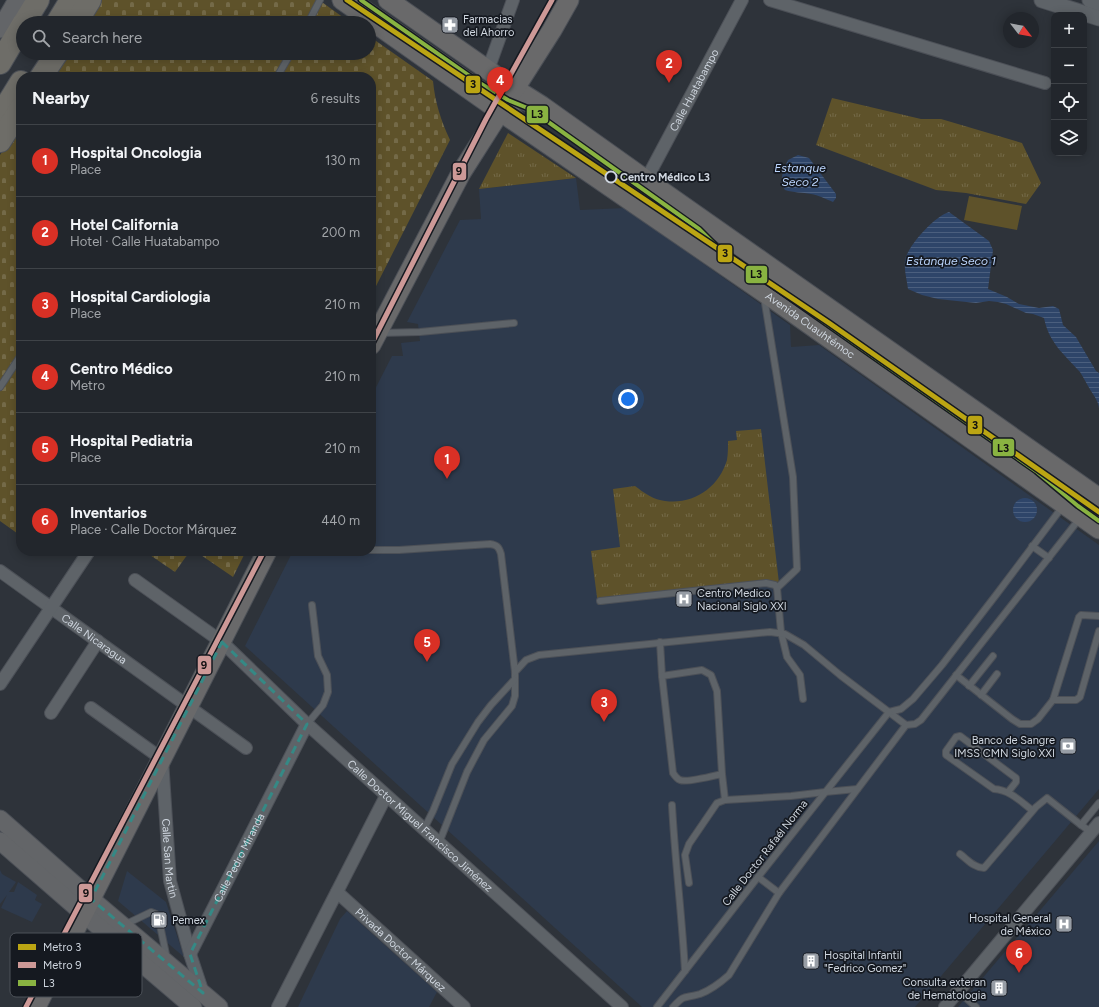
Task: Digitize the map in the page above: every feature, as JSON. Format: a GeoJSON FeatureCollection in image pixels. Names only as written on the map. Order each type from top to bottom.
{"type":"FeatureCollection","features":[{"type":"Feature","properties":{"kind":"highway"},"geometry":{"type":"LineString","coordinates":[[25,16],[38,0]]}},
{"type":"Feature","properties":{"kind":"highway"},"geometry":{"type":"LineString","coordinates":[[61,16],[71,0]]}},
{"type":"Feature","properties":{"kind":"highway"},"geometry":{"type":"LineString","coordinates":[[80,16],[90,0]]}},
{"type":"Feature","properties":{"kind":"highway"},"geometry":{"type":"LineString","coordinates":[[0,45],[16,27]]}},
{"type":"Feature","properties":{"kind":"highway"},"geometry":{"type":"LineString","coordinates":[[0,63],[16,27]]}},
{"type":"Feature","properties":{"kind":"highway"},"geometry":{"type":"LineString","coordinates":[[27,72],[34,60]]}},
{"type":"Feature","properties":{"kind":"highway"},"geometry":{"type":"LineString","coordinates":[[44,72],[52,60]]}},
{"type":"Feature","properties":{"kind":"highway"},"geometry":{"type":"LineString","coordinates":[[0,116],[16,90]]}},
{"type":"Feature","properties":{"kind":"highway"},"geometry":{"type":"LineString","coordinates":[[0,141],[16,116]]}},
{"type":"Feature","properties":{"kind":"main road"},"geometry":{"type":"LineString","coordinates":[[16,16],[17,0]]}},
{"type":"Feature","properties":{"kind":"main road","name":"Avenida Cuauhtémoc"},"geometry":{"type":"LineString","coordinates":[[342,0],[369,16]]}},
{"type":"Feature","properties":{"kind":"main road","name":"Avenida Cuauhtémoc"},"geometry":{"type":"LineString","coordinates":[[388,0],[488,70],[508,100],[542,106],[1099,498]]}},
{"type":"Feature","properties":{"kind":"main road"},"geometry":{"type":"LineString","coordinates":[[376,335],[462,173],[552,30],[569,0]]}},
{"type":"Feature","properties":{"kind":"main road","name":"Avenida Cuauhtémoc"},"geometry":{"type":"LineString","coordinates":[[376,20],[508,100],[763,292],[1064,504],[1090,518],[1099,528]]}},
{"type":"Feature","properties":{"kind":"main road"},"geometry":{"type":"LineString","coordinates":[[74,933],[265,556]]}},
{"type":"Feature","properties":{"kind":"main road"},"geometry":{"type":"LineString","coordinates":[[0,819],[115,933]]}},
{"type":"Feature","properties":{"kind":"main road"},"geometry":{"type":"LineString","coordinates":[[1,845],[87,907],[123,926],[131,933]]}},
{"type":"Feature","properties":{"kind":"main road"},"geometry":{"type":"LineString","coordinates":[[142,942],[219,1007]]}},
{"type":"Feature","properties":{"kind":"main road"},"geometry":{"type":"LineString","coordinates":[[142,959],[193,1007]]}},
{"type":"Feature","properties":{"kind":"main road"},"geometry":{"type":"LineString","coordinates":[[36,1007],[41,997]]}},
{"type":"Feature","properties":{"kind":"street"},"geometry":{"type":"LineString","coordinates":[[488,70],[513,0]]}},
{"type":"Feature","properties":{"kind":"street","name":"Calle Huatabampo"},"geometry":{"type":"LineString","coordinates":[[646,180],[742,0]]}},
{"type":"Feature","properties":{"kind":"street"},"geometry":{"type":"LineString","coordinates":[[770,0],[1045,83]]}},
{"type":"Feature","properties":{"kind":"street"},"geometry":{"type":"LineString","coordinates":[[1042,0],[1099,18]]}},
{"type":"Feature","properties":{"kind":"street"},"geometry":{"type":"LineString","coordinates":[[1090,0],[1099,3]]}},
{"type":"Feature","properties":{"kind":"street"},"geometry":{"type":"LineString","coordinates":[[0,684],[86,556]]}},
{"type":"Feature","properties":{"kind":"street","name":"Calle Nicaragua"},"geometry":{"type":"LineString","coordinates":[[2,577],[51,608],[246,748]]}},
{"type":"Feature","properties":{"kind":"street","name":"Calle Doctor Miguel Francisco Jiménez"},"geometry":{"type":"LineString","coordinates":[[135,580],[222,642],[307,724],[622,1007]]}},
{"type":"Feature","properties":{"kind":"street"},"geometry":{"type":"LineString","coordinates":[[51,713],[98,641]]}},
{"type":"Feature","properties":{"kind":"street"},"geometry":{"type":"LineString","coordinates":[[90,708],[162,760]]}},
{"type":"Feature","properties":{"kind":"street","name":"Calle Pedro Miranda"},"geometry":{"type":"LineString","coordinates":[[190,954],[307,724]]}},
{"type":"Feature","properties":{"kind":"street","name":"Calle San Martin"},"geometry":{"type":"LineString","coordinates":[[162,760],[170,881],[190,954]]}},
{"type":"Feature","properties":{"kind":"street"},"geometry":{"type":"LineString","coordinates":[[278,1007],[386,796]]}},
{"type":"Feature","properties":{"kind":"street"},"geometry":{"type":"LineString","coordinates":[[945,1007],[1086,829],[1099,823]]}},
{"type":"Feature","properties":{"kind":"street","name":"Privada Doctor Márquez"},"geometry":{"type":"LineString","coordinates":[[337,892],[464,1007]]}},
{"type":"Feature","properties":{"kind":"street"},"geometry":{"type":"LineString","coordinates":[[190,954],[203,993]]}},
{"type":"Feature","properties":{"kind":"lane"},"geometry":{"type":"LineString","coordinates":[[312,16],[320,0]]}},
{"type":"Feature","properties":{"kind":"lane"},"geometry":{"type":"LineString","coordinates":[[361,0],[478,82],[508,100],[532,110],[699,229],[716,246],[1036,471],[1090,518],[1049,558],[921,720],[915,724],[906,725],[840,675],[804,645],[781,632],[660,642],[539,655],[526,660],[515,672]]}},
{"type":"Feature","properties":{"kind":"lane"},"geometry":{"type":"LineString","coordinates":[[280,72],[287,60]]}},
{"type":"Feature","properties":{"kind":"lane"},"geometry":{"type":"LineString","coordinates":[[508,100],[525,120],[694,238],[716,246]]}},
{"type":"Feature","properties":{"kind":"lane"},"geometry":{"type":"LineString","coordinates":[[763,292],[793,477],[797,569],[778,588],[781,632],[787,657],[800,675],[803,699]]}},
{"type":"Feature","properties":{"kind":"lane"},"geometry":{"type":"LineString","coordinates":[[376,339],[420,332],[514,323]]}},
{"type":"Feature","properties":{"kind":"lane"},"geometry":{"type":"LineString","coordinates":[[0,387],[16,363]]}},
{"type":"Feature","properties":{"kind":"lane"},"geometry":{"type":"LineString","coordinates":[[1036,471],[1084,496],[1099,507]]}},
{"type":"Feature","properties":{"kind":"lane"},"geometry":{"type":"LineString","coordinates":[[889,712],[901,709],[914,699],[974,624],[1064,504]]}},
{"type":"Feature","properties":{"kind":"lane"},"geometry":{"type":"LineString","coordinates":[[376,550],[399,550],[490,544],[496,545],[500,549],[515,672],[514,680],[516,696],[512,706],[484,740],[467,772],[439,843]]}},
{"type":"Feature","properties":{"kind":"lane"},"geometry":{"type":"LineString","coordinates":[[1032,546],[1049,558]]}},
{"type":"Feature","properties":{"kind":"lane"},"geometry":{"type":"LineString","coordinates":[[600,601],[766,583],[775,585],[778,588]]}},
{"type":"Feature","properties":{"kind":"lane"},"geometry":{"type":"LineString","coordinates":[[307,724],[323,706],[328,692],[327,676],[318,656],[312,605]]}},
{"type":"Feature","properties":{"kind":"lane"},"geometry":{"type":"LineString","coordinates":[[956,675],[1012,719],[1020,724],[1031,724],[1038,719],[1053,700],[1078,617],[1081,615],[1099,616]]}},
{"type":"Feature","properties":{"kind":"lane"},"geometry":{"type":"LineString","coordinates":[[1053,700],[1078,699],[1080,697],[1099,631]]}},
{"type":"Feature","properties":{"kind":"lane"},"geometry":{"type":"LineString","coordinates":[[660,642],[662,676],[673,773],[678,780],[681,781],[701,779],[722,774]]}},
{"type":"Feature","properties":{"kind":"lane"},"geometry":{"type":"LineString","coordinates":[[969,686],[992,656]]}},
{"type":"Feature","properties":{"kind":"lane"},"geometry":{"type":"LineString","coordinates":[[662,676],[702,670],[711,675],[717,691],[725,800]]}},
{"type":"Feature","properties":{"kind":"lane"},"geometry":{"type":"LineString","coordinates":[[981,695],[997,674]]}},
{"type":"Feature","properties":{"kind":"lane"},"geometry":{"type":"LineString","coordinates":[[424,829],[452,764],[478,722],[514,680]]}},
{"type":"Feature","properties":{"kind":"lane","name":"Calle Doctor Rafaél Norma"},"geometry":{"type":"LineString","coordinates":[[657,1007],[889,712]]}},
{"type":"Feature","properties":{"kind":"lane"},"geometry":{"type":"LineString","coordinates":[[673,1007],[683,997],[700,994],[718,985],[729,975],[779,893],[906,725]]}},
{"type":"Feature","properties":{"kind":"lane"},"geometry":{"type":"LineString","coordinates":[[1008,792],[1016,782],[1016,778],[960,736],[956,737],[946,751],[946,755],[994,789],[1008,792],[1032,810]]}},
{"type":"Feature","properties":{"kind":"lane"},"geometry":{"type":"LineString","coordinates":[[689,882],[685,855],[689,844],[710,811],[717,803],[725,800],[857,790]]}},
{"type":"Feature","properties":{"kind":"lane"},"geometry":{"type":"LineString","coordinates":[[960,854],[974,866],[984,868],[1032,810],[1047,798],[1086,829],[1099,803]]}},
{"type":"Feature","properties":{"kind":"lane"},"geometry":{"type":"LineString","coordinates":[[672,805],[685,971]]}},
{"type":"Feature","properties":{"kind":"lane"},"geometry":{"type":"LineString","coordinates":[[675,856],[685,855]]}},
{"type":"Feature","properties":{"kind":"lane"},"geometry":{"type":"LineString","coordinates":[[758,877],[779,893]]}},
{"type":"Feature","properties":{"kind":"lane"},"geometry":{"type":"LineString","coordinates":[[123,926],[151,912],[156,914]]}},
{"type":"Feature","properties":{"kind":"lane"},"geometry":{"type":"LineString","coordinates":[[160,925],[168,964]]}},
{"type":"Feature","properties":{"kind":"lane"},"geometry":{"type":"LineString","coordinates":[[673,988],[683,997]]}},
{"type":"Feature","properties":{"kind":"lane"},"geometry":{"type":"LineString","coordinates":[[958,991],[976,1007]]}},
{"type":"Feature","properties":{"kind":"highlighted area"},"geometry":{"type":"Polygon","coordinates":[[[222,642],[307,724],[190,954],[203,993],[91,899],[222,642]]]}},
{"type":"Feature","properties":{"kind":"shaded area","name":"Centro Medico Nacional Siglo XXI"},"geometry":{"type":"Polygon","coordinates":[[[576,178],[580,210],[625,208],[790,325],[791,347],[819,345],[1099,545],[1099,789],[915,1007],[642,1007],[245,646],[290,556],[376,556],[376,387],[392,356],[403,356],[401,343],[420,341],[418,324],[407,322],[460,220],[481,219],[479,189],[576,178]]]}},
{"type":"Feature","properties":{"kind":"shaded area","name":"Hospital General de México"},"geometry":{"type":"Polygon","coordinates":[[[1099,841],[1099,1007],[958,1007],[1099,841]]]}},
{"type":"Feature","properties":{"kind":"shaded area"},"geometry":{"type":"Polygon","coordinates":[[[0,870],[2,874],[16,882],[9,892],[14,892],[18,882],[37,895],[35,900],[42,904],[32,922],[1,908],[7,895],[0,904],[0,870]]]}},
{"type":"Feature","properties":{"kind":"shaded area"},"geometry":{"type":"Polygon","coordinates":[[[127,871],[166,902],[184,957],[118,901],[127,871]]]}},
{"type":"Feature","properties":{"kind":"shaded area"},"geometry":{"type":"Polygon","coordinates":[[[347,911],[437,992],[429,1007],[298,1007],[340,919],[347,911]]]}},
{"type":"Feature","properties":{"kind":"green space"},"geometry":{"type":"Polygon","coordinates":[[[101,0],[319,0],[341,16],[91,16],[101,0]]]}},
{"type":"Feature","properties":{"kind":"green space"},"geometry":{"type":"Polygon","coordinates":[[[376,41],[433,81],[439,111],[450,140],[376,286],[376,72],[54,72],[62,60],[376,60],[376,41]]]}},
{"type":"Feature","properties":{"kind":"green space"},"geometry":{"type":"Polygon","coordinates":[[[832,98],[921,119],[941,119],[1022,143],[1041,183],[1026,204],[966,193],[936,190],[816,145],[832,98]]]}},
{"type":"Feature","properties":{"kind":"green space"},"geometry":{"type":"Polygon","coordinates":[[[16,130],[16,532],[0,521],[0,155],[16,130]]]}},
{"type":"Feature","properties":{"kind":"green space"},"geometry":{"type":"Polygon","coordinates":[[[508,133],[576,178],[479,189],[508,133]]]}},
{"type":"Feature","properties":{"kind":"green space"},"geometry":{"type":"Polygon","coordinates":[[[969,196],[1022,206],[1017,230],[964,220],[969,196]]]}},
{"type":"Feature","properties":{"kind":"green space"},"geometry":{"type":"Polygon","coordinates":[[[761,429],[779,583],[726,588],[598,605],[591,551],[620,547],[613,489],[635,486],[653,498],[665,501],[686,500],[695,497],[712,486],[723,470],[727,460],[728,441],[737,440],[736,431],[761,429]]]}},
{"type":"Feature","properties":{"kind":"green space"},"geometry":{"type":"Polygon","coordinates":[[[151,556],[186,556],[175,572],[151,556]]]}},
{"type":"Feature","properties":{"kind":"green space"},"geometry":{"type":"Polygon","coordinates":[[[202,556],[244,556],[233,577],[202,556]]]}},
{"type":"Feature","properties":{"kind":"water","name":"Estanque Seco 2"},"geometry":{"type":"Polygon","coordinates":[[[798,155],[809,158],[836,194],[836,198],[833,202],[808,193],[785,190],[781,184],[783,170],[788,160],[798,155]]]}},
{"type":"Feature","properties":{"kind":"water","name":"Estanque Seco 1"},"geometry":{"type":"Polygon","coordinates":[[[949,212],[989,241],[993,250],[988,289],[1019,304],[1039,308],[1053,306],[1059,309],[1063,325],[1076,337],[1096,371],[1099,373],[1099,408],[1096,399],[1080,372],[1053,341],[1046,327],[1044,318],[998,302],[989,301],[976,303],[938,299],[922,295],[908,289],[905,268],[907,255],[922,232],[936,219],[949,212]]]}},
{"type":"Feature","properties":{"kind":"water"},"geometry":{"type":"Polygon","coordinates":[[[1025,498],[1030,499],[1036,505],[1036,515],[1030,521],[1025,522],[1020,521],[1014,515],[1013,510],[1014,505],[1020,499],[1025,498]]]}},
{"type":"Feature","properties":{"kind":"metro line","name":"3"},"geometry":{"type":"LineString","coordinates":[[347,0],[371,16]]}},
{"type":"Feature","properties":{"kind":"metro line","name":"9"},"geometry":{"type":"LineString","coordinates":[[376,335],[486,119],[552,0]]}},
{"type":"Feature","properties":{"kind":"metro line","name":"3"},"geometry":{"type":"LineString","coordinates":[[376,19],[829,323],[1099,512]]}},
{"type":"Feature","properties":{"kind":"metro line","name":"9"},"geometry":{"type":"LineString","coordinates":[[65,933],[261,556]]}},
{"type":"Feature","properties":{"kind":"metro line","name":"9"},"geometry":{"type":"LineString","coordinates":[[26,1007],[31,997]]}},
{"type":"Feature","properties":{"kind":"transit line","name":"L3"},"geometry":{"type":"LineString","coordinates":[[361,0],[478,82],[508,100],[530,109],[699,229],[716,246],[1036,471],[1078,506],[1099,521]]}},
{"type":"Feature","properties":{"kind":"place","name":"Farmacias del Ahorro"},"geometry":{"type":"Point","coordinates":[450,25]}},
{"type":"Feature","properties":{"kind":"place","name":"Hotel California"},"geometry":{"type":"Point","coordinates":[669,83]}},
{"type":"Feature","properties":{"kind":"place","name":"Centro Médico"},"geometry":{"type":"Point","coordinates":[500,100]}},
{"type":"Feature","properties":{"kind":"place","name":"Centro Médico L3"},"geometry":{"type":"Point","coordinates":[611,177]}},
{"type":"Feature","properties":{"kind":"place","name":"Hospital Oncologia"},"geometry":{"type":"Point","coordinates":[447,479]}},
{"type":"Feature","properties":{"kind":"place","name":"Centro Medico Nacional Siglo XXI"},"geometry":{"type":"Point","coordinates":[684,599]}},
{"type":"Feature","properties":{"kind":"place","name":"Hospital Pediatria"},"geometry":{"type":"Point","coordinates":[427,662]}},
{"type":"Feature","properties":{"kind":"place","name":"Hospital Cardiologia"},"geometry":{"type":"Point","coordinates":[604,722]}},
{"type":"Feature","properties":{"kind":"place","name":"Banco de Sangre IMSS CMN Siglo XXI"},"geometry":{"type":"Point","coordinates":[1068,746]}},
{"type":"Feature","properties":{"kind":"place","name":"Pemex"},"geometry":{"type":"Point","coordinates":[159,920]}},
{"type":"Feature","properties":{"kind":"place","name":"Hospital General de México"},"geometry":{"type":"Point","coordinates":[1064,924]}},
{"type":"Feature","properties":{"kind":"place","name":"Hospital Infantil \"Fedrico Gomez\""},"geometry":{"type":"Point","coordinates":[811,961]}},
{"type":"Feature","properties":{"kind":"place","name":"Inventarios"},"geometry":{"type":"Point","coordinates":[1019,973]}},
{"type":"Feature","properties":{"kind":"place","name":"Consulta exteran de Hematologia"},"geometry":{"type":"Point","coordinates":[999,988]}}]}
